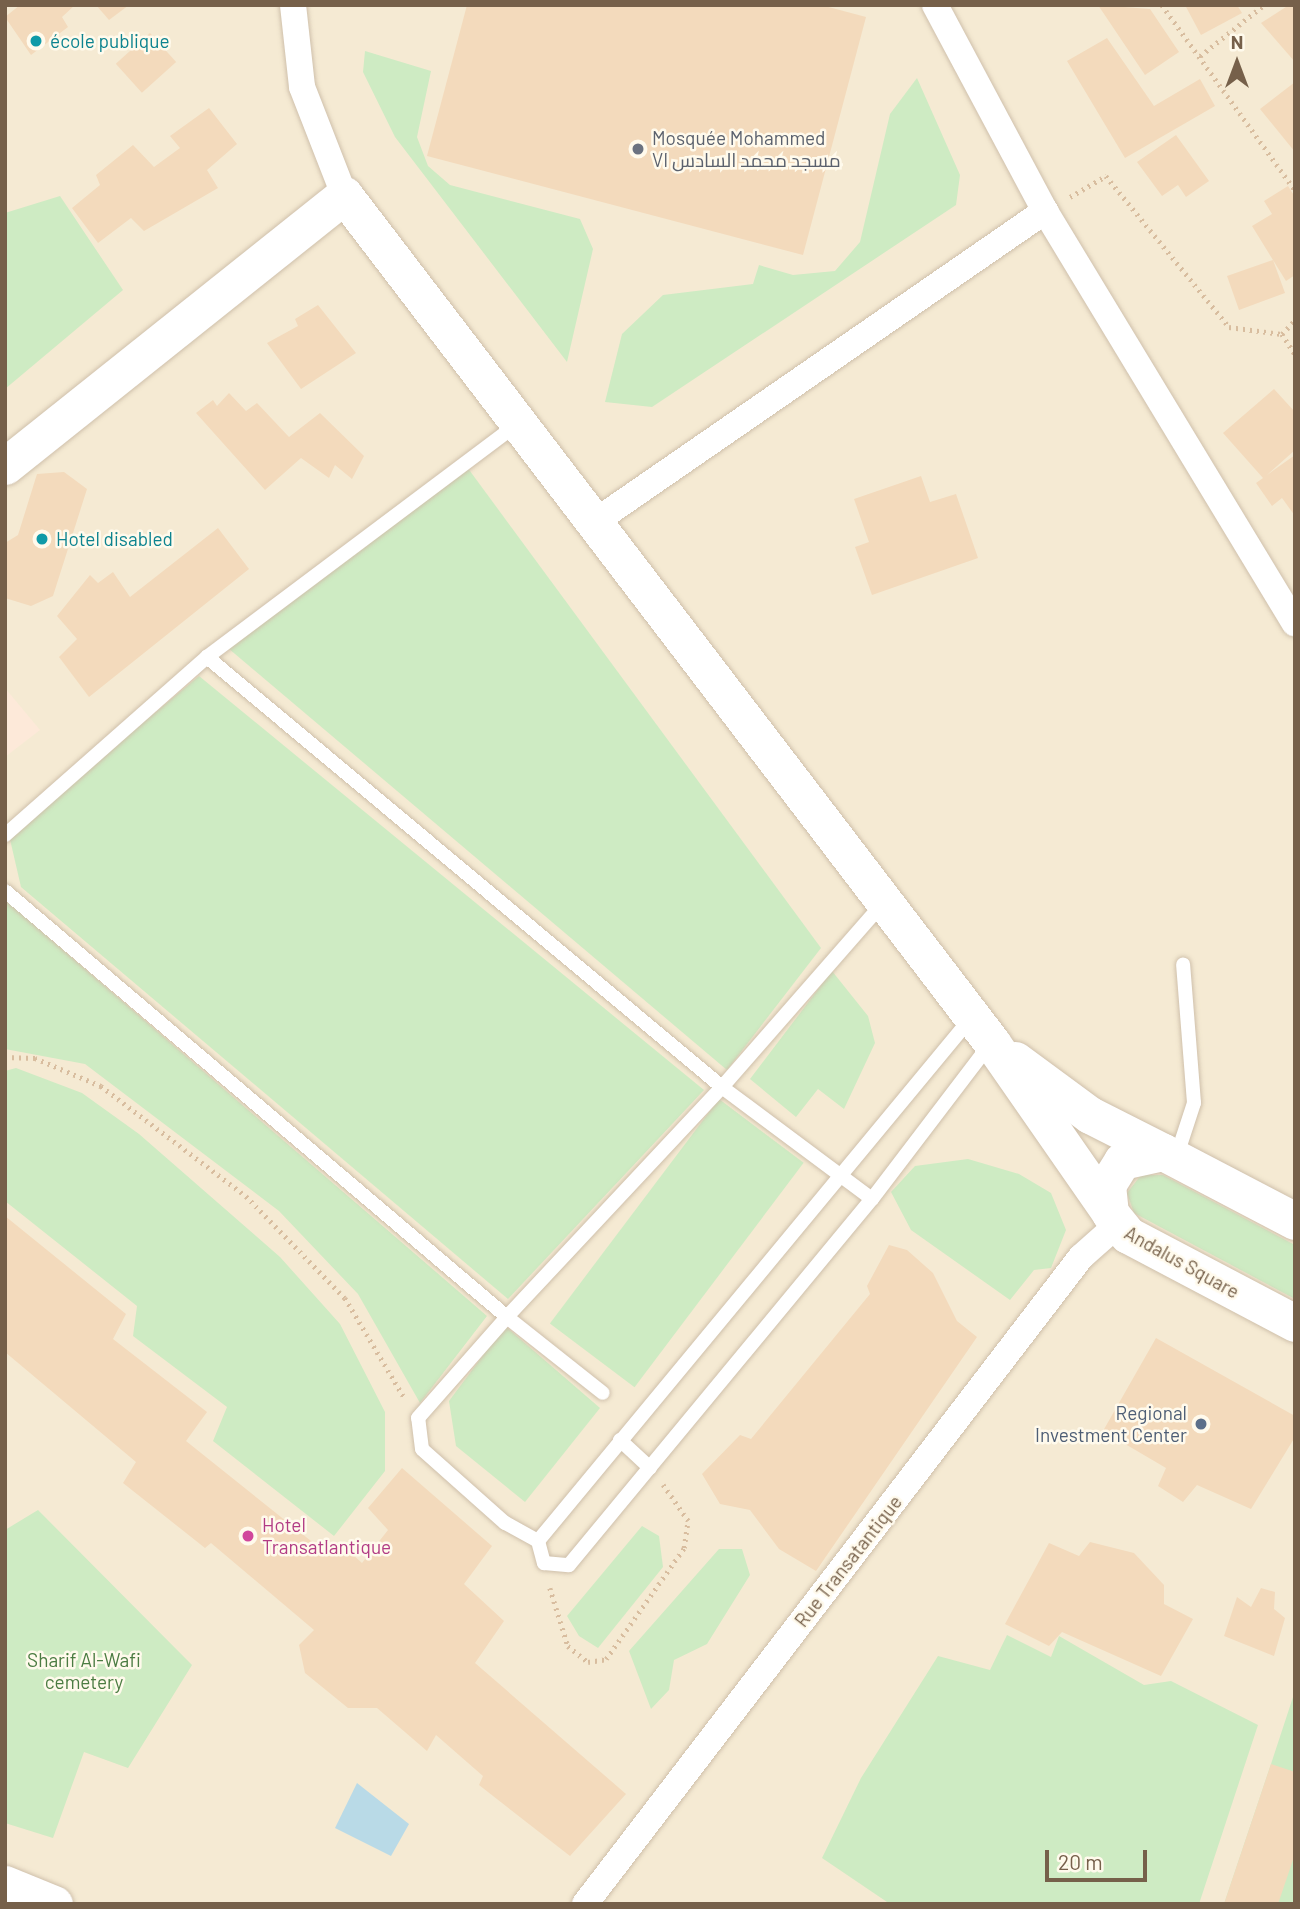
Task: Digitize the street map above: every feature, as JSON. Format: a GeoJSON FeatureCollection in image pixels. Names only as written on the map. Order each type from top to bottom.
{"type":"FeatureCollection","features":[{"type":"Feature","properties":{"kind":"main road"},"geometry":{"type":"LineString","coordinates":[[6,464],[344,195],[596,521],[981,1030],[1113,1219]]}},
{"type":"Feature","properties":{"kind":"main road"},"geometry":{"type":"LineString","coordinates":[[981,1030],[1090,1115],[1295,1221]]}},
{"type":"Feature","properties":{"kind":"main road","name":"Andalus Square"},"geometry":{"type":"LineString","coordinates":[[1169,1155],[1135,1154],[1112,1172],[1113,1219],[1295,1323]]}},
{"type":"Feature","properties":{"kind":"main road"},"geometry":{"type":"LineString","coordinates":[[5,1884],[54,1904]]}},
{"type":"Feature","properties":{"kind":"street"},"geometry":{"type":"LineString","coordinates":[[293,5],[302,87],[344,195]]}},
{"type":"Feature","properties":{"kind":"street"},"geometry":{"type":"LineString","coordinates":[[935,5],[1045,211],[1295,623]]}},
{"type":"Feature","properties":{"kind":"street"},"geometry":{"type":"LineString","coordinates":[[596,521],[1045,211]]}},
{"type":"Feature","properties":{"kind":"street","name":"Rue Transatantique"},"geometry":{"type":"LineString","coordinates":[[585,1904],[1113,1219]]}},
{"type":"Feature","properties":{"kind":"lane"},"geometry":{"type":"LineString","coordinates":[[5,835],[207,657],[520,422]]}},
{"type":"Feature","properties":{"kind":"lane"},"geometry":{"type":"LineString","coordinates":[[207,657],[722,1087],[872,1199]]}},
{"type":"Feature","properties":{"kind":"lane"},"geometry":{"type":"LineString","coordinates":[[5,891],[507,1317],[603,1393]]}},
{"type":"Feature","properties":{"kind":"lane"},"geometry":{"type":"LineString","coordinates":[[884,902],[722,1087],[507,1317],[418,1418],[422,1449],[505,1523],[538,1541],[544,1563],[569,1566],[872,1199],[981,1030]]}},
{"type":"Feature","properties":{"kind":"lane"},"geometry":{"type":"LineString","coordinates":[[1169,1155],[1194,1103],[1183,964]]}},
{"type":"Feature","properties":{"kind":"lane"},"geometry":{"type":"LineString","coordinates":[[538,1541],[839,1172],[981,1030]]}},
{"type":"Feature","properties":{"kind":"lane"},"geometry":{"type":"LineString","coordinates":[[620,1440],[650,1468]]}},
{"type":"Feature","properties":{"kind":"path"},"geometry":{"type":"LineString","coordinates":[[1162,5],[1295,190]]}},
{"type":"Feature","properties":{"kind":"path"},"geometry":{"type":"LineString","coordinates":[[1200,56],[1264,5]]}},
{"type":"Feature","properties":{"kind":"path"},"geometry":{"type":"LineString","coordinates":[[1045,211],[1106,176],[1229,327],[1282,334],[1295,354]]}},
{"type":"Feature","properties":{"kind":"path"},"geometry":{"type":"LineString","coordinates":[[1282,334],[1295,320]]}},
{"type":"Feature","properties":{"kind":"path"},"geometry":{"type":"LineString","coordinates":[[5,1057],[35,1058],[101,1086],[246,1196],[345,1298],[418,1418]]}},
{"type":"Feature","properties":{"kind":"path"},"geometry":{"type":"LineString","coordinates":[[544,1563],[568,1646],[588,1662],[606,1659],[665,1583],[688,1532],[684,1510],[650,1468]]}},
{"type":"Feature","properties":{"kind":"shaded area"},"geometry":{"type":"Polygon","coordinates":[[[5,5],[1295,5],[1295,1904],[5,1904],[5,5]]]}},
{"type":"Feature","properties":{"kind":"shaded area"},"geometry":{"type":"Polygon","coordinates":[[[5,688],[40,730],[5,757],[5,688]]]}},
{"type":"Feature","properties":{"kind":"green space"},"geometry":{"type":"Polygon","coordinates":[[[365,51],[431,71],[417,137],[428,166],[450,185],[580,219],[593,249],[567,362],[395,137],[363,72],[365,51]]]}},
{"type":"Feature","properties":{"kind":"green space"},"geometry":{"type":"Polygon","coordinates":[[[917,78],[960,175],[956,205],[652,407],[605,402],[622,334],[663,295],[753,284],[759,265],[793,275],[835,271],[860,242],[890,114],[917,78]]]}},
{"type":"Feature","properties":{"kind":"green space"},"geometry":{"type":"Polygon","coordinates":[[[60,196],[123,290],[5,389],[5,213],[60,196]]]}},
{"type":"Feature","properties":{"kind":"green space"},"geometry":{"type":"Polygon","coordinates":[[[467,467],[821,948],[727,1070],[228,648],[467,467]]]}},
{"type":"Feature","properties":{"kind":"green space"},"geometry":{"type":"Polygon","coordinates":[[[199,676],[704,1090],[508,1299],[21,887],[9,835],[199,676]]]}},
{"type":"Feature","properties":{"kind":"green space"},"geometry":{"type":"Polygon","coordinates":[[[5,900],[487,1316],[420,1403],[358,1294],[279,1211],[85,1064],[5,1049],[5,900]]]}},
{"type":"Feature","properties":{"kind":"green space"},"geometry":{"type":"Polygon","coordinates":[[[832,971],[868,1016],[875,1043],[844,1109],[818,1089],[796,1117],[750,1079],[832,971]]]}},
{"type":"Feature","properties":{"kind":"green space"},"geometry":{"type":"Polygon","coordinates":[[[16,1068],[82,1093],[139,1134],[280,1257],[340,1324],[385,1412],[385,1471],[334,1536],[213,1441],[227,1407],[133,1336],[137,1306],[5,1201],[5,1071],[16,1068]]]}},
{"type":"Feature","properties":{"kind":"green space"},"geometry":{"type":"Polygon","coordinates":[[[719,1099],[804,1163],[635,1387],[550,1323],[719,1099]]]}},
{"type":"Feature","properties":{"kind":"green space"},"geometry":{"type":"Polygon","coordinates":[[[968,1159],[1019,1174],[1051,1193],[1066,1230],[1051,1268],[1034,1270],[1010,1300],[911,1230],[891,1192],[915,1166],[968,1159]]]}},
{"type":"Feature","properties":{"kind":"green space"},"geometry":{"type":"Polygon","coordinates":[[[1141,1175],[1163,1175],[1295,1245],[1295,1299],[1134,1213],[1127,1193],[1141,1175]]]}},
{"type":"Feature","properties":{"kind":"green space"},"geometry":{"type":"Polygon","coordinates":[[[505,1326],[600,1408],[525,1502],[456,1446],[449,1401],[505,1326]]]}},
{"type":"Feature","properties":{"kind":"green space","name":"Sharif Al-Wafi cemetery"},"geometry":{"type":"Polygon","coordinates":[[[38,1510],[192,1665],[128,1768],[84,1752],[53,1838],[5,1823],[5,1530],[38,1510]]]}},
{"type":"Feature","properties":{"kind":"green space"},"geometry":{"type":"Polygon","coordinates":[[[642,1526],[659,1536],[663,1567],[598,1648],[579,1636],[567,1616],[642,1526]]]}},
{"type":"Feature","properties":{"kind":"green space"},"geometry":{"type":"Polygon","coordinates":[[[719,1549],[742,1549],[750,1575],[707,1644],[674,1660],[669,1690],[651,1709],[629,1651],[719,1549]]]}},
{"type":"Feature","properties":{"kind":"green space"},"geometry":{"type":"Polygon","coordinates":[[[1007,1635],[1051,1657],[1059,1636],[1144,1685],[1171,1681],[1258,1725],[1199,1904],[890,1904],[822,1858],[861,1778],[938,1656],[990,1670],[1007,1635]]]}},
{"type":"Feature","properties":{"kind":"green space"},"geometry":{"type":"Polygon","coordinates":[[[1295,1691],[1295,1904],[1224,1904],[1271,1764],[1295,1691]]]}},
{"type":"Feature","properties":{"kind":"water"},"geometry":{"type":"Polygon","coordinates":[[[357,1783],[409,1824],[391,1856],[335,1828],[357,1783]]]}},
{"type":"Feature","properties":{"kind":"building","name":"école publique"},"geometry":{"type":"Polygon","coordinates":[[[20,5],[75,5],[62,17],[68,27],[31,55],[5,17],[20,5]]]}},
{"type":"Feature","properties":{"kind":"building","name":"école publique"},"geometry":{"type":"Polygon","coordinates":[[[96,5],[129,5],[109,20],[96,5]]]}},
{"type":"Feature","properties":{"kind":"building"},"geometry":{"type":"Polygon","coordinates":[[[467,5],[821,5],[866,17],[803,255],[427,156],[467,5]]]}},
{"type":"Feature","properties":{"kind":"building"},"geometry":{"type":"Polygon","coordinates":[[[1098,5],[1150,9],[1179,52],[1145,75],[1098,5]]]}},
{"type":"Feature","properties":{"kind":"building"},"geometry":{"type":"Polygon","coordinates":[[[1185,5],[1237,5],[1242,13],[1201,35],[1185,5]]]}},
{"type":"Feature","properties":{"kind":"building"},"geometry":{"type":"Polygon","coordinates":[[[1289,5],[1295,5],[1295,62],[1261,23],[1289,5]]]}},
{"type":"Feature","properties":{"kind":"building"},"geometry":{"type":"Polygon","coordinates":[[[150,33],[176,62],[142,93],[116,64],[150,33]]]}},
{"type":"Feature","properties":{"kind":"building"},"geometry":{"type":"Polygon","coordinates":[[[1107,38],[1154,106],[1200,79],[1215,106],[1125,158],[1067,61],[1107,38]]]}},
{"type":"Feature","properties":{"kind":"building"},"geometry":{"type":"Polygon","coordinates":[[[1295,82],[1295,152],[1260,109],[1295,82]]]}},
{"type":"Feature","properties":{"kind":"building"},"geometry":{"type":"Polygon","coordinates":[[[209,108],[237,144],[207,170],[218,188],[144,231],[131,218],[98,243],[72,208],[100,185],[96,175],[133,145],[154,167],[180,148],[170,136],[209,108]]]}},
{"type":"Feature","properties":{"kind":"building"},"geometry":{"type":"Polygon","coordinates":[[[1176,135],[1209,181],[1186,197],[1178,185],[1162,196],[1137,162],[1176,135]]]}},
{"type":"Feature","properties":{"kind":"building"},"geometry":{"type":"Polygon","coordinates":[[[1288,186],[1295,197],[1295,275],[1286,281],[1252,226],[1272,214],[1264,201],[1288,186]]]}},
{"type":"Feature","properties":{"kind":"building"},"geometry":{"type":"Polygon","coordinates":[[[1273,260],[1285,293],[1239,310],[1227,276],[1273,260]]]}},
{"type":"Feature","properties":{"kind":"building"},"geometry":{"type":"Polygon","coordinates":[[[318,305],[356,353],[301,389],[267,343],[298,326],[295,319],[318,305]]]}},
{"type":"Feature","properties":{"kind":"building"},"geometry":{"type":"Polygon","coordinates":[[[1274,389],[1295,412],[1295,450],[1267,475],[1295,455],[1295,516],[1282,498],[1272,506],[1256,483],[1263,478],[1223,433],[1274,389]]]}},
{"type":"Feature","properties":{"kind":"building"},"geometry":{"type":"Polygon","coordinates":[[[229,393],[246,411],[257,403],[289,437],[320,413],[364,456],[352,479],[335,465],[329,478],[301,458],[265,490],[196,413],[213,400],[217,406],[229,393]]]}},
{"type":"Feature","properties":{"kind":"building","name":"Hotel disabled"},"geometry":{"type":"Polygon","coordinates":[[[64,472],[87,489],[53,596],[31,606],[5,598],[5,543],[18,535],[37,474],[64,472]]]}},
{"type":"Feature","properties":{"kind":"building"},"geometry":{"type":"Polygon","coordinates":[[[921,476],[930,502],[956,494],[978,558],[872,595],[855,547],[869,542],[854,499],[921,476]]]}},
{"type":"Feature","properties":{"kind":"building"},"geometry":{"type":"Polygon","coordinates":[[[218,528],[249,569],[89,697],[59,657],[77,639],[57,616],[90,575],[98,583],[113,572],[130,597],[218,528]]]}},
{"type":"Feature","properties":{"kind":"building","name":"Hotel Transatlantique"},"geometry":{"type":"Polygon","coordinates":[[[5,1216],[126,1314],[113,1339],[207,1412],[186,1441],[331,1557],[341,1544],[362,1563],[388,1530],[368,1508],[402,1468],[492,1546],[464,1584],[504,1621],[475,1663],[626,1794],[570,1856],[479,1785],[483,1776],[436,1735],[427,1751],[377,1708],[348,1708],[305,1673],[299,1645],[314,1630],[211,1543],[205,1548],[123,1483],[136,1462],[5,1352],[5,1216]]]}},
{"type":"Feature","properties":{"kind":"building"},"geometry":{"type":"Polygon","coordinates":[[[889,1245],[907,1250],[933,1273],[957,1321],[977,1337],[816,1571],[779,1549],[750,1510],[720,1504],[702,1474],[740,1435],[751,1439],[870,1294],[867,1286],[889,1245]]]}},
{"type":"Feature","properties":{"kind":"building","name":"Regional Investment Center"},"geometry":{"type":"Polygon","coordinates":[[[1156,1338],[1295,1416],[1295,1437],[1251,1509],[1197,1485],[1183,1502],[1158,1486],[1166,1468],[1103,1431],[1156,1338]]]}},
{"type":"Feature","properties":{"kind":"building"},"geometry":{"type":"Polygon","coordinates":[[[1090,1542],[1134,1553],[1164,1585],[1164,1604],[1193,1619],[1161,1676],[1062,1632],[1049,1646],[1005,1624],[1049,1543],[1079,1556],[1090,1542]]]}},
{"type":"Feature","properties":{"kind":"building"},"geometry":{"type":"Polygon","coordinates":[[[1261,1588],[1275,1592],[1274,1609],[1285,1618],[1274,1656],[1224,1636],[1237,1597],[1251,1607],[1261,1588]]]}},
{"type":"Feature","properties":{"kind":"building"},"geometry":{"type":"Polygon","coordinates":[[[1271,1764],[1295,1772],[1295,1854],[1278,1904],[1224,1904],[1271,1764]]]}},
{"type":"Feature","properties":{"kind":"place","name":"école publique"},"geometry":{"type":"Point","coordinates":[36,41]}},
{"type":"Feature","properties":{"kind":"place","name":"Mosquée Mohammed VI مسجد محمد السادس"},"geometry":{"type":"Point","coordinates":[638,149]}},
{"type":"Feature","properties":{"kind":"place","name":"Hotel disabled"},"geometry":{"type":"Point","coordinates":[42,539]}},
{"type":"Feature","properties":{"kind":"place","name":"Regional Investment Center"},"geometry":{"type":"Point","coordinates":[1201,1424]}},
{"type":"Feature","properties":{"kind":"place","name":"Hotel Transatlantique"},"geometry":{"type":"Point","coordinates":[248,1536]}}]}
